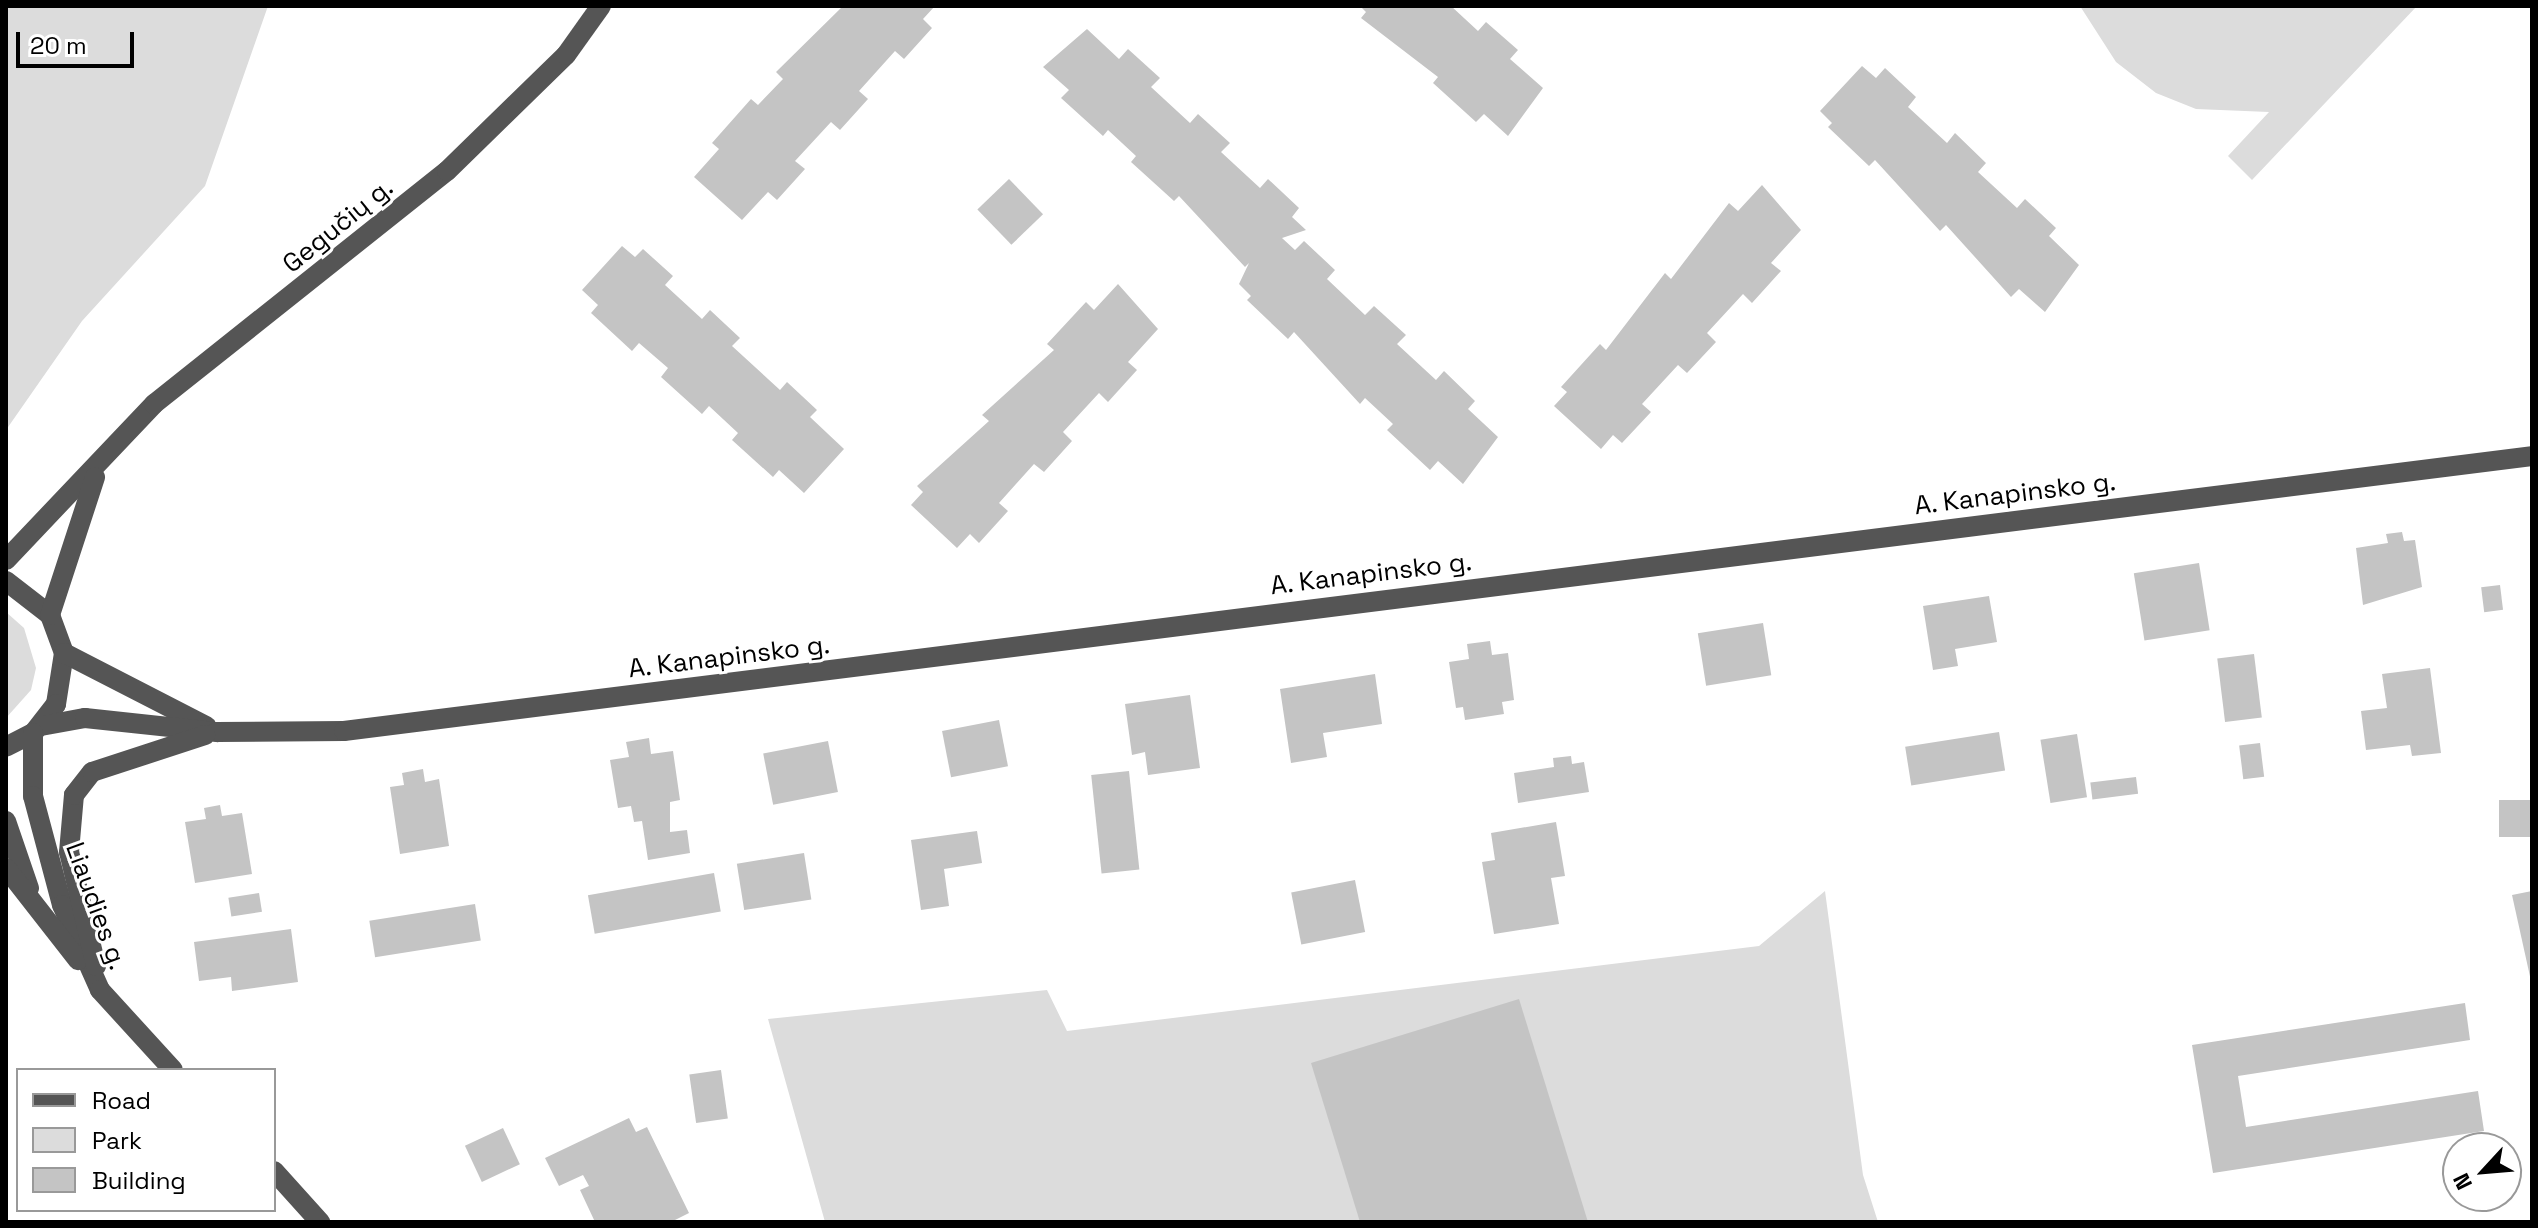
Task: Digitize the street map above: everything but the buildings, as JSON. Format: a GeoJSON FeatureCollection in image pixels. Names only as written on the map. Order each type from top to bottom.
{"type":"FeatureCollection","features":[{"type":"Feature","properties":{"kind":"street","name":"Gegučių g."},"geometry":{"type":"LineString","coordinates":[[6,560],[96,473],[154,404],[447,171],[566,55],[601,6]]}},
{"type":"Feature","properties":{"kind":"street","name":"A. Kanapinsko g."},"geometry":{"type":"LineString","coordinates":[[217,732],[344,731],[2532,456]]}},
{"type":"Feature","properties":{"kind":"street"},"geometry":{"type":"LineString","coordinates":[[50,615],[96,473]]}},
{"type":"Feature","properties":{"kind":"street"},"geometry":{"type":"LineString","coordinates":[[6,581],[50,615],[64,653],[64,679],[37,729]]}},
{"type":"Feature","properties":{"kind":"street"},"geometry":{"type":"LineString","coordinates":[[64,653],[217,732]]}},
{"type":"Feature","properties":{"kind":"street"},"geometry":{"type":"LineString","coordinates":[[6,747],[37,729],[85,718],[217,732]]}},
{"type":"Feature","properties":{"kind":"street","name":"Liaudies g."},"geometry":{"type":"LineString","coordinates":[[37,729],[29,766],[44,841],[100,990],[171,1068]]}},
{"type":"Feature","properties":{"kind":"street"},"geometry":{"type":"LineString","coordinates":[[100,990],[69,852],[74,795],[92,772],[217,732]]}},
{"type":"Feature","properties":{"kind":"street"},"geometry":{"type":"LineString","coordinates":[[6,821],[33,899]]}},
{"type":"Feature","properties":{"kind":"street"},"geometry":{"type":"LineString","coordinates":[[6,868],[33,899],[100,990]]}},
{"type":"Feature","properties":{"kind":"street"},"geometry":{"type":"LineString","coordinates":[[276,1173],[320,1222]]}},
{"type":"Feature","properties":{"kind":"green space"},"geometry":{"type":"Polygon","coordinates":[[[6,6],[268,6],[205,186],[82,321],[6,430],[6,6]]]}},
{"type":"Feature","properties":{"kind":"green space"},"geometry":{"type":"Polygon","coordinates":[[[2080,6],[2417,6],[2252,180],[2228,156],[2269,112],[2196,109],[2156,93],[2116,62],[2080,6]]]}},
{"type":"Feature","properties":{"kind":"green space"},"geometry":{"type":"Polygon","coordinates":[[[6,612],[24,628],[36,668],[31,690],[6,718],[6,612]]]}},
{"type":"Feature","properties":{"kind":"green space"},"geometry":{"type":"Polygon","coordinates":[[[1825,891],[1863,1175],[1878,1222],[825,1222],[768,1019],[1047,990],[1067,1031],[1759,946],[1825,891]]]}}]}
